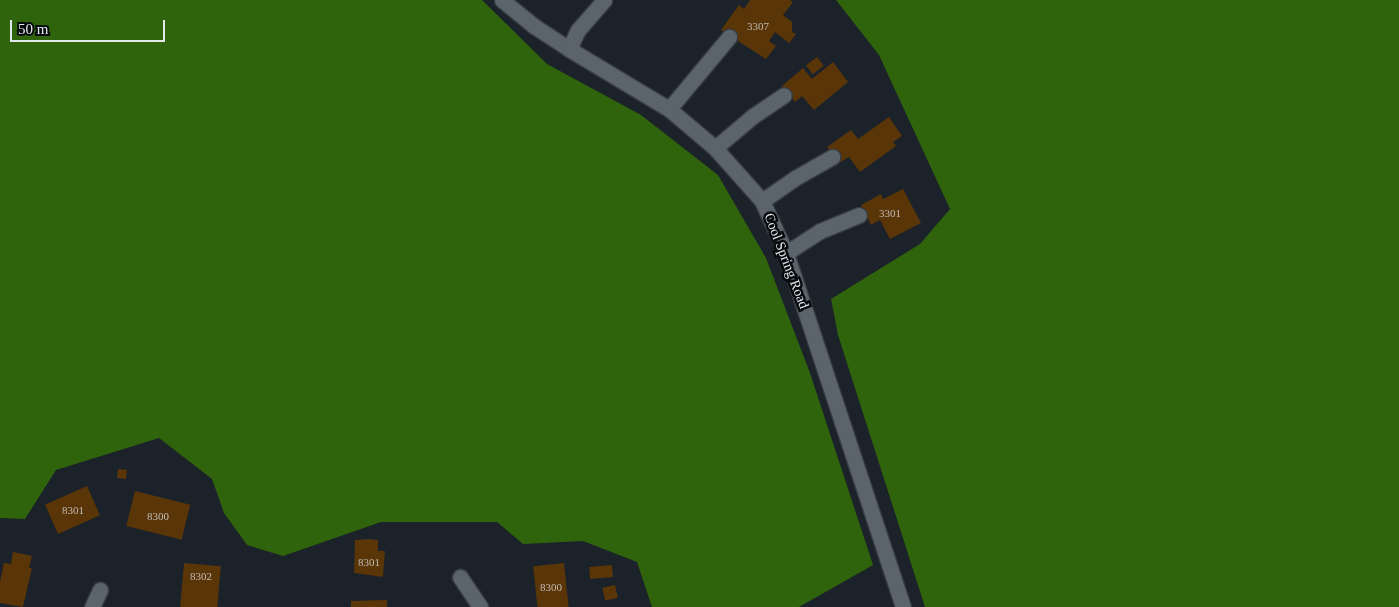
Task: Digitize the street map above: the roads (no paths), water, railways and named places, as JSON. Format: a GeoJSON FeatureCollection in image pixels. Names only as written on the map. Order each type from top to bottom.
{"type":"FeatureCollection","features":[{"type":"Feature","properties":{"kind":"street","name":"Cool Spring Road"},"geometry":{"type":"LineString","coordinates":[[502,0],[534,26],[569,49],[669,109],[715,148],[762,201],[786,253],[903,607]]}},
{"type":"Feature","properties":{"kind":"street"},"geometry":{"type":"LineString","coordinates":[[569,49],[578,30],[604,0]]}},
{"type":"Feature","properties":{"kind":"street"},"geometry":{"type":"LineString","coordinates":[[669,109],[729,37]]}},
{"type":"Feature","properties":{"kind":"street"},"geometry":{"type":"LineString","coordinates":[[715,148],[753,116],[784,96]]}},
{"type":"Feature","properties":{"kind":"street"},"geometry":{"type":"LineString","coordinates":[[762,201],[795,178],[832,157]]}},
{"type":"Feature","properties":{"kind":"street"},"geometry":{"type":"LineString","coordinates":[[786,253],[820,231],[859,215]]}},
{"type":"Feature","properties":{"kind":"street"},"geometry":{"type":"LineString","coordinates":[[460,578],[480,607]]}},
{"type":"Feature","properties":{"kind":"street"},"geometry":{"type":"LineString","coordinates":[[92,607],[100,590]]}}]}
